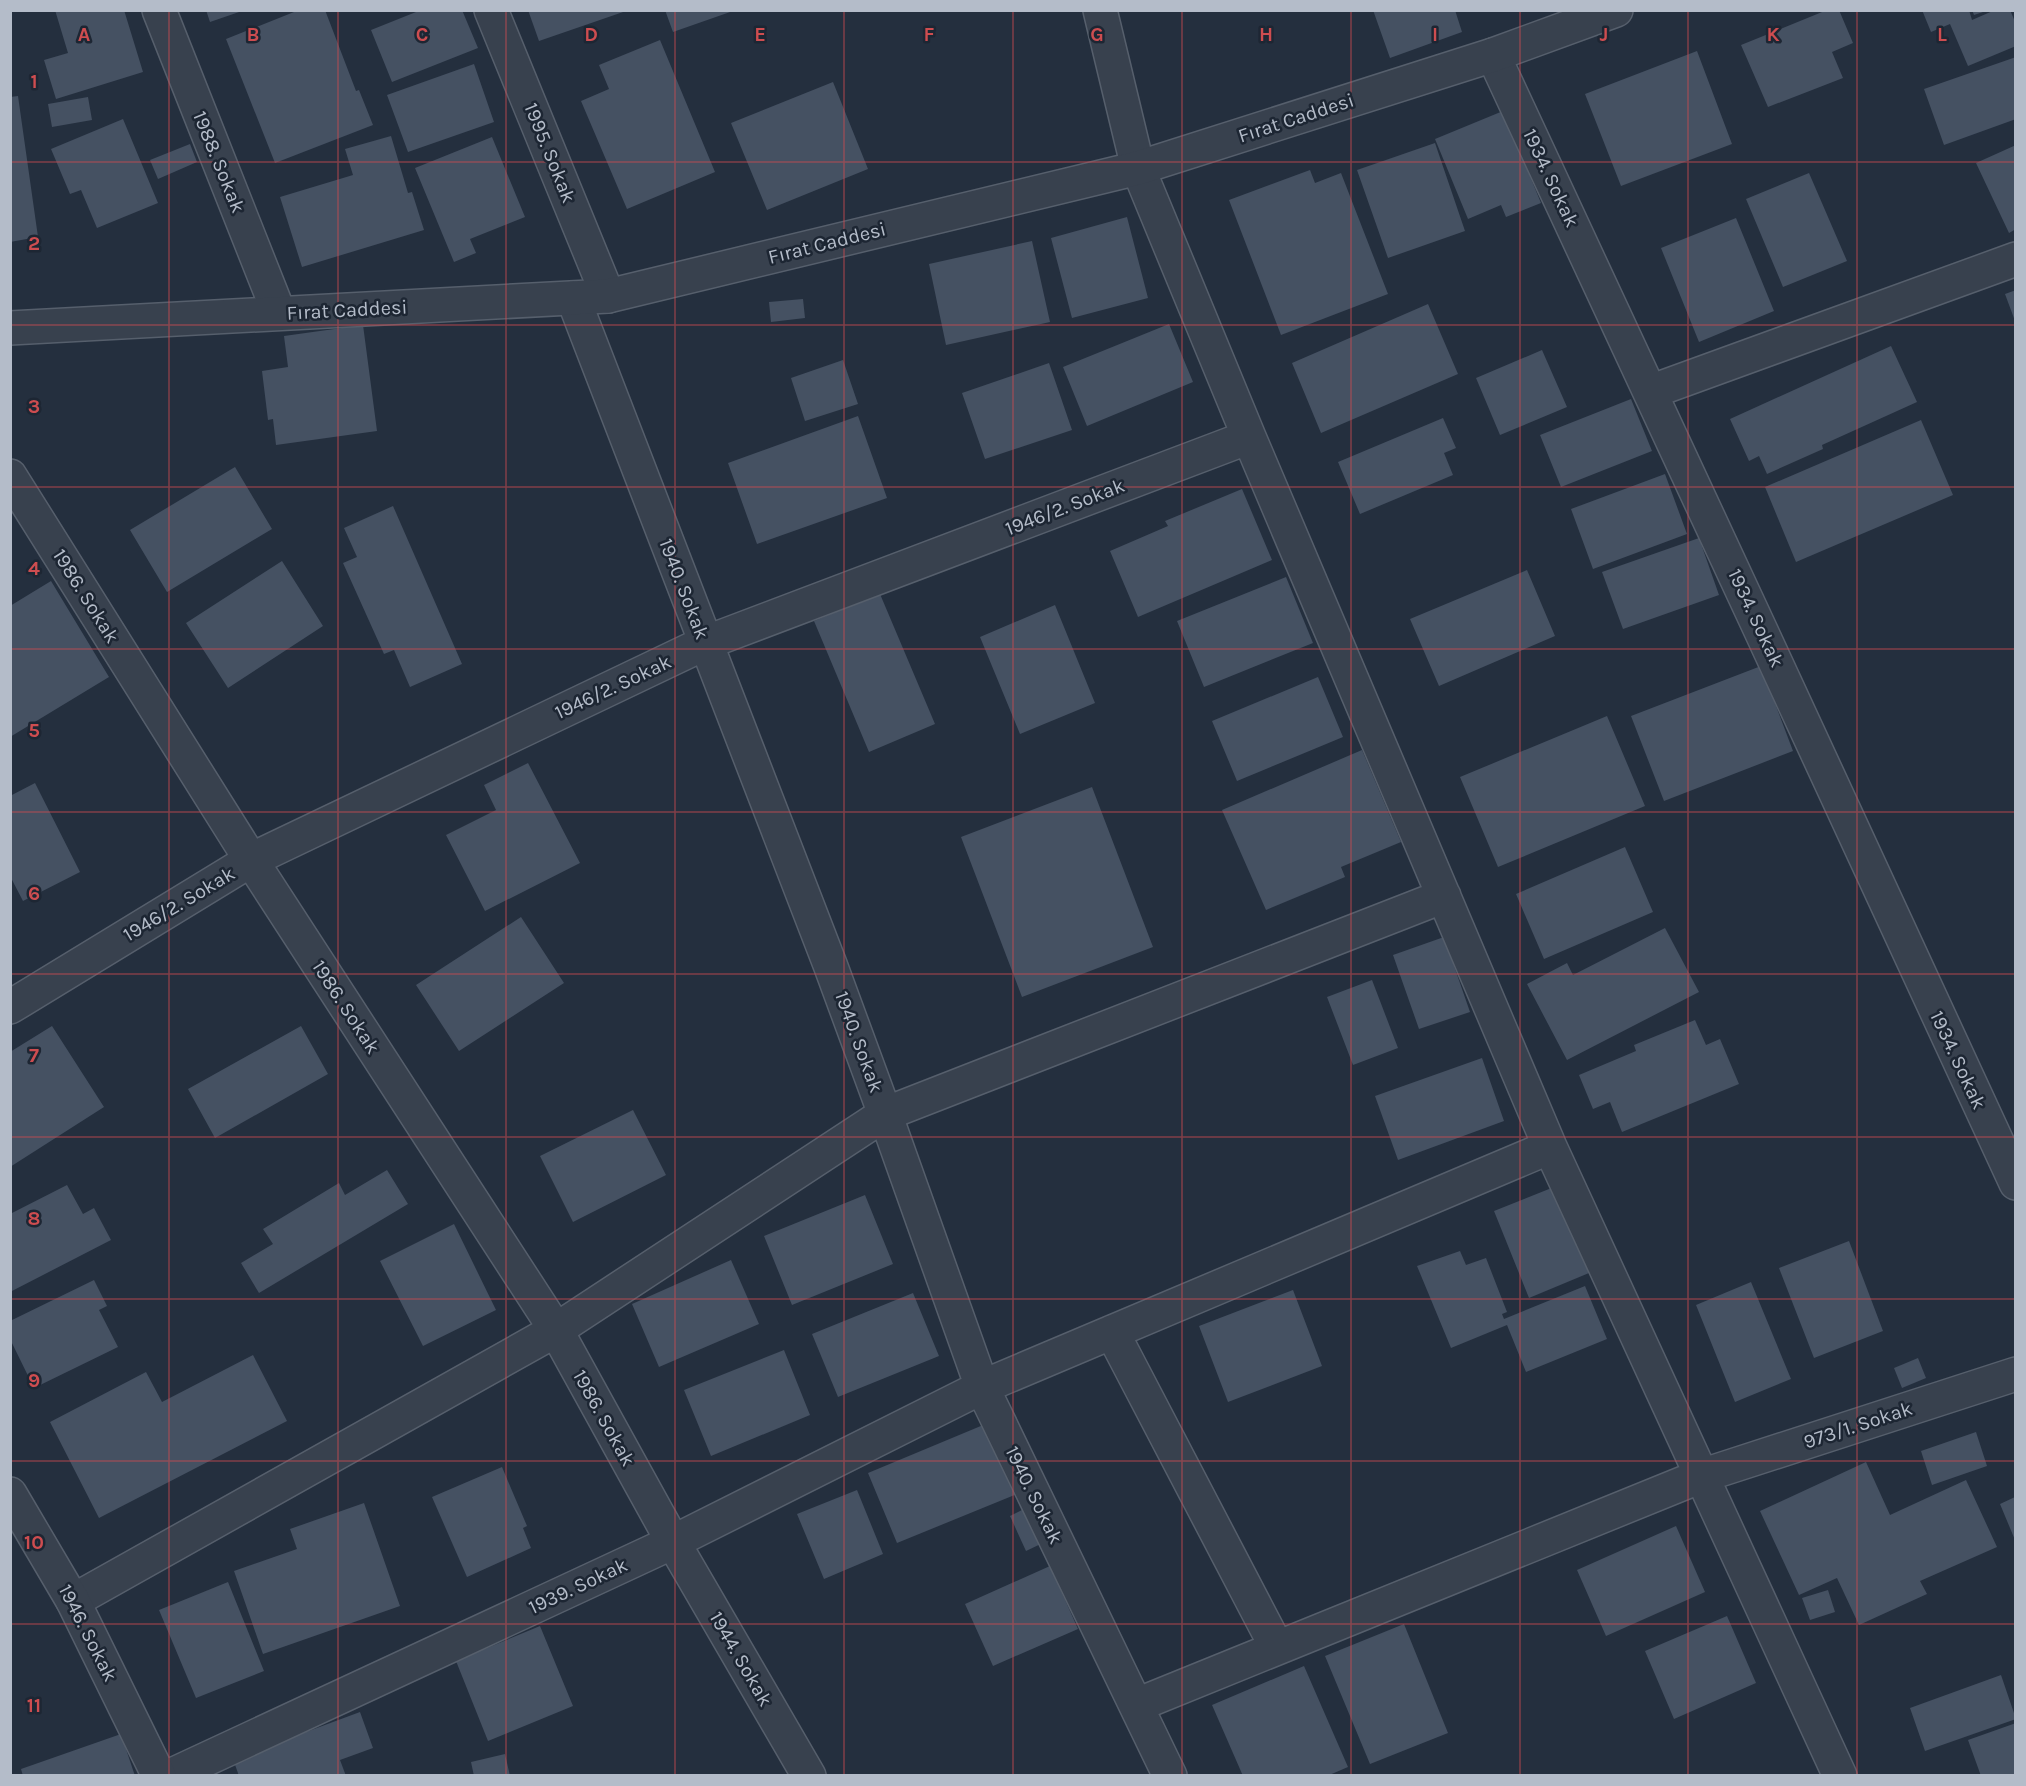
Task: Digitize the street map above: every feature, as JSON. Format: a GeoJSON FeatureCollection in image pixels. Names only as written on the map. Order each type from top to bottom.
{"type":"FeatureCollection","features":[{"type":"Feature","properties":{"kind":"street","name":"1988. Sokak"},"geometry":{"type":"LineString","coordinates":[[159,10],[279,313]]}},
{"type":"Feature","properties":{"kind":"street","name":"1995. Sokak"},"geometry":{"type":"LineString","coordinates":[[491,10],[608,296]]}},
{"type":"Feature","properties":{"kind":"street"},"geometry":{"type":"LineString","coordinates":[[1100,10],[1138,168],[1249,437],[1550,1147],[1840,1776]]}},
{"type":"Feature","properties":{"kind":"street","name":"Fırat Caddesi"},"geometry":{"type":"LineString","coordinates":[[10,328],[608,296],[1138,168],[1493,55],[1616,10]]}},
{"type":"Feature","properties":{"kind":"street","name":"1934. Sokak"},"geometry":{"type":"LineString","coordinates":[[1493,55],[2016,1183]]}},
{"type":"Feature","properties":{"kind":"street"},"geometry":{"type":"LineString","coordinates":[[1650,392],[2016,259]]}},
{"type":"Feature","properties":{"kind":"street","name":"1940. Sokak"},"geometry":{"type":"LineString","coordinates":[[573,298],[827,956],[982,1387],[1170,1776]]}},
{"type":"Feature","properties":{"kind":"street","name":"1946/2. Sokak"},"geometry":{"type":"LineString","coordinates":[[10,1007],[251,860],[705,643],[1249,437]]}},
{"type":"Feature","properties":{"kind":"street","name":"1986. Sokak"},"geometry":{"type":"LineString","coordinates":[[10,476],[251,860],[556,1330],[673,1542]]}},
{"type":"Feature","properties":{"kind":"street"},"geometry":{"type":"LineString","coordinates":[[74,1601],[556,1330],[885,1114],[1444,896]]}},
{"type":"Feature","properties":{"kind":"street","name":"1939. Sokak"},"geometry":{"type":"LineString","coordinates":[[171,1776],[673,1542],[982,1387],[1550,1147]]}},
{"type":"Feature","properties":{"kind":"street"},"geometry":{"type":"LineString","coordinates":[[1112,1332],[1277,1648]]}},
{"type":"Feature","properties":{"kind":"street","name":"973/1. Sokak"},"geometry":{"type":"LineString","coordinates":[[1137,1705],[1701,1476],[2016,1374]]}},
{"type":"Feature","properties":{"kind":"street","name":"1946. Sokak"},"geometry":{"type":"LineString","coordinates":[[10,1494],[74,1601],[159,1776]]}},
{"type":"Feature","properties":{"kind":"street","name":"1944. Sokak"},"geometry":{"type":"LineString","coordinates":[[673,1542],[809,1776]]}},
{"type":"Feature","properties":{"kind":"building"},"geometry":{"type":"Polygon","coordinates":[[[55,10],[124,10],[143,72],[56,99],[44,60],[68,53],[55,10]]]}},
{"type":"Feature","properties":{"kind":"building"},"geometry":{"type":"Polygon","coordinates":[[[206,10],[242,10],[242,11],[210,22],[206,10]]]}},
{"type":"Feature","properties":{"kind":"building"},"geometry":{"type":"Polygon","coordinates":[[[299,10],[325,10],[356,91],[359,90],[373,125],[275,163],[226,39],[299,10]]]}},
{"type":"Feature","properties":{"kind":"building"},"geometry":{"type":"Polygon","coordinates":[[[421,10],[462,10],[478,48],[392,82],[371,30],[421,10]]]}},
{"type":"Feature","properties":{"kind":"building"},"geometry":{"type":"Polygon","coordinates":[[[528,10],[625,10],[626,11],[539,41],[528,10]]]}},
{"type":"Feature","properties":{"kind":"building"},"geometry":{"type":"Polygon","coordinates":[[[665,10],[733,10],[733,11],[673,32],[665,10]]]}},
{"type":"Feature","properties":{"kind":"building"},"geometry":{"type":"Polygon","coordinates":[[[1373,10],[1455,10],[1462,32],[1390,58],[1373,10]]]}},
{"type":"Feature","properties":{"kind":"building"},"geometry":{"type":"Polygon","coordinates":[[[1827,10],[1839,10],[1853,43],[1832,52],[1843,78],[1768,107],[1741,45],[1827,10]]]}},
{"type":"Feature","properties":{"kind":"building"},"geometry":{"type":"Polygon","coordinates":[[[1922,10],[1969,10],[1972,20],[1995,10],[2010,10],[2016,24],[2016,46],[1968,66],[1950,24],[1931,32],[1922,10]]]}},
{"type":"Feature","properties":{"kind":"building"},"geometry":{"type":"Polygon","coordinates":[[[1972,10],[1986,10],[1986,11],[1974,15],[1972,10]]]}},
{"type":"Feature","properties":{"kind":"building"},"geometry":{"type":"Polygon","coordinates":[[[660,40],[715,172],[627,209],[581,101],[609,89],[599,65],[660,40]]]}},
{"type":"Feature","properties":{"kind":"building"},"geometry":{"type":"Polygon","coordinates":[[[1697,51],[1732,144],[1621,186],[1585,94],[1697,51]]]}},
{"type":"Feature","properties":{"kind":"building"},"geometry":{"type":"Polygon","coordinates":[[[2016,57],[2016,119],[1944,145],[1924,89],[2016,57]]]}},
{"type":"Feature","properties":{"kind":"building"},"geometry":{"type":"Polygon","coordinates":[[[474,64],[494,122],[408,152],[387,95],[474,64]]]}},
{"type":"Feature","properties":{"kind":"building"},"geometry":{"type":"Polygon","coordinates":[[[833,82],[868,169],[767,210],[731,123],[833,82]]]}},
{"type":"Feature","properties":{"kind":"building"},"geometry":{"type":"Polygon","coordinates":[[[18,96],[38,237],[10,242],[10,97],[18,96]]]}},
{"type":"Feature","properties":{"kind":"building"},"geometry":{"type":"Polygon","coordinates":[[[88,97],[92,120],[52,127],[48,104],[88,97]]]}},
{"type":"Feature","properties":{"kind":"building"},"geometry":{"type":"Polygon","coordinates":[[[1503,111],[1541,203],[1506,217],[1501,205],[1468,219],[1435,139],[1503,111]]]}},
{"type":"Feature","properties":{"kind":"building"},"geometry":{"type":"Polygon","coordinates":[[[123,119],[158,203],[97,228],[81,190],[70,194],[51,149],[123,119]]]}},
{"type":"Feature","properties":{"kind":"building"},"geometry":{"type":"Polygon","coordinates":[[[391,136],[408,193],[412,192],[424,230],[302,267],[280,197],[353,175],[345,149],[391,136]]]}},
{"type":"Feature","properties":{"kind":"building"},"geometry":{"type":"Polygon","coordinates":[[[492,137],[525,217],[470,239],[476,253],[454,262],[415,168],[492,137]]]}},
{"type":"Feature","properties":{"kind":"building"},"geometry":{"type":"Polygon","coordinates":[[[1435,143],[1465,231],[1388,258],[1357,170],[1435,143]]]}},
{"type":"Feature","properties":{"kind":"building"},"geometry":{"type":"Polygon","coordinates":[[[190,144],[197,162],[158,179],[150,160],[190,144]]]}},
{"type":"Feature","properties":{"kind":"building"},"geometry":{"type":"Polygon","coordinates":[[[2016,145],[2016,229],[2009,233],[1976,163],[2016,145]]]}},
{"type":"Feature","properties":{"kind":"building"},"geometry":{"type":"Polygon","coordinates":[[[1310,170],[1315,183],[1341,173],[1388,294],[1281,335],[1229,200],[1310,170]]]}},
{"type":"Feature","properties":{"kind":"building"},"geometry":{"type":"Polygon","coordinates":[[[1809,173],[1847,261],[1783,287],[1746,199],[1809,173]]]}},
{"type":"Feature","properties":{"kind":"building"},"geometry":{"type":"Polygon","coordinates":[[[1127,217],[1148,298],[1072,318],[1051,238],[1127,217]]]}},
{"type":"Feature","properties":{"kind":"building"},"geometry":{"type":"Polygon","coordinates":[[[1736,218],[1774,311],[1699,342],[1661,248],[1736,218]]]}},
{"type":"Feature","properties":{"kind":"building"},"geometry":{"type":"Polygon","coordinates":[[[1032,241],[1050,322],[946,345],[929,264],[1032,241]]]}},
{"type":"Feature","properties":{"kind":"building"},"geometry":{"type":"Polygon","coordinates":[[[2016,290],[2016,321],[2015,321],[2005,294],[2016,290]]]}},
{"type":"Feature","properties":{"kind":"building"},"geometry":{"type":"Polygon","coordinates":[[[803,299],[805,318],[771,322],[769,302],[803,299]]]}},
{"type":"Feature","properties":{"kind":"building"},"geometry":{"type":"Polygon","coordinates":[[[1428,304],[1458,374],[1321,433],[1292,363],[1428,304]]]}},
{"type":"Feature","properties":{"kind":"building"},"geometry":{"type":"Polygon","coordinates":[[[1169,324],[1193,382],[1087,426],[1063,367],[1169,324]]]}},
{"type":"Feature","properties":{"kind":"building"},"geometry":{"type":"Polygon","coordinates":[[[363,325],[377,431],[276,445],[273,419],[268,420],[262,371],[288,367],[284,336],[363,325]]]}},
{"type":"Feature","properties":{"kind":"building"},"geometry":{"type":"Polygon","coordinates":[[[1891,346],[1917,402],[1822,445],[1823,449],[1767,474],[1759,456],[1749,461],[1730,419],[1891,346]]]}},
{"type":"Feature","properties":{"kind":"building"},"geometry":{"type":"Polygon","coordinates":[[[1542,350],[1567,407],[1500,435],[1476,378],[1542,350]]]}},
{"type":"Feature","properties":{"kind":"building"},"geometry":{"type":"Polygon","coordinates":[[[843,360],[858,404],[805,421],[791,378],[843,360]]]}},
{"type":"Feature","properties":{"kind":"building"},"geometry":{"type":"Polygon","coordinates":[[[1049,363],[1072,430],[985,459],[962,393],[1049,363]]]}},
{"type":"Feature","properties":{"kind":"building"},"geometry":{"type":"Polygon","coordinates":[[[1631,399],[1652,451],[1561,487],[1540,435],[1631,399]]]}},
{"type":"Feature","properties":{"kind":"building"},"geometry":{"type":"Polygon","coordinates":[[[858,416],[887,498],[757,544],[728,463],[858,416]]]}},
{"type":"Feature","properties":{"kind":"building"},"geometry":{"type":"Polygon","coordinates":[[[1443,418],[1456,448],[1444,453],[1453,475],[1360,514],[1338,462],[1443,418]]]}},
{"type":"Feature","properties":{"kind":"building"},"geometry":{"type":"Polygon","coordinates":[[[1921,420],[1953,495],[1796,562],[1765,487],[1921,420]]]}},
{"type":"Feature","properties":{"kind":"building"},"geometry":{"type":"Polygon","coordinates":[[[235,467],[272,529],[167,592],[130,530],[235,467]]]}},
{"type":"Feature","properties":{"kind":"building"},"geometry":{"type":"Polygon","coordinates":[[[1665,474],[1687,534],[1593,569],[1571,509],[1665,474]]]}},
{"type":"Feature","properties":{"kind":"building"},"geometry":{"type":"Polygon","coordinates":[[[1242,489],[1272,560],[1138,617],[1110,551],[1168,526],[1165,521],[1242,489]]]}},
{"type":"Feature","properties":{"kind":"building"},"geometry":{"type":"Polygon","coordinates":[[[393,506],[462,664],[410,687],[394,650],[384,654],[343,563],[357,557],[344,528],[393,506]]]}},
{"type":"Feature","properties":{"kind":"building"},"geometry":{"type":"Polygon","coordinates":[[[1699,538],[1719,595],[1623,629],[1602,572],[1699,538]]]}},
{"type":"Feature","properties":{"kind":"building"},"geometry":{"type":"Polygon","coordinates":[[[282,561],[323,626],[228,688],[186,623],[282,561]]]}},
{"type":"Feature","properties":{"kind":"building"},"geometry":{"type":"Polygon","coordinates":[[[1527,570],[1555,636],[1439,686],[1410,619],[1527,570]]]}},
{"type":"Feature","properties":{"kind":"building"},"geometry":{"type":"Polygon","coordinates":[[[1286,577],[1313,643],[1204,687],[1177,621],[1286,577]]]}},
{"type":"Feature","properties":{"kind":"building"},"geometry":{"type":"Polygon","coordinates":[[[51,581],[109,677],[10,737],[10,606],[51,581]]]}},
{"type":"Feature","properties":{"kind":"building"},"geometry":{"type":"Polygon","coordinates":[[[880,594],[935,724],[869,752],[814,621],[880,594]]]}},
{"type":"Feature","properties":{"kind":"building"},"geometry":{"type":"Polygon","coordinates":[[[1055,605],[1095,703],[1020,734],[980,637],[1055,605]]]}},
{"type":"Feature","properties":{"kind":"building"},"geometry":{"type":"Polygon","coordinates":[[[1761,666],[1793,751],[1664,801],[1631,716],[1761,666]]]}},
{"type":"Feature","properties":{"kind":"building"},"geometry":{"type":"Polygon","coordinates":[[[1318,677],[1343,737],[1237,781],[1212,721],[1318,677]]]}},
{"type":"Feature","properties":{"kind":"building"},"geometry":{"type":"Polygon","coordinates":[[[1607,716],[1645,806],[1498,867],[1460,777],[1607,716]]]}},
{"type":"Feature","properties":{"kind":"building"},"geometry":{"type":"Polygon","coordinates":[[[1362,750],[1401,842],[1341,867],[1345,877],[1266,910],[1222,810],[1362,750]]]}},
{"type":"Feature","properties":{"kind":"building"},"geometry":{"type":"Polygon","coordinates":[[[528,763],[580,863],[485,911],[446,835],[496,810],[484,785],[528,763]]]}},
{"type":"Feature","properties":{"kind":"building"},"geometry":{"type":"Polygon","coordinates":[[[35,783],[80,872],[23,901],[10,876],[10,796],[35,783]]]}},
{"type":"Feature","properties":{"kind":"building"},"geometry":{"type":"Polygon","coordinates":[[[1092,787],[1153,947],[1022,997],[961,837],[1092,787]]]}},
{"type":"Feature","properties":{"kind":"building"},"geometry":{"type":"Polygon","coordinates":[[[1625,847],[1653,912],[1544,959],[1516,894],[1625,847]]]}},
{"type":"Feature","properties":{"kind":"building"},"geometry":{"type":"Polygon","coordinates":[[[521,917],[564,983],[459,1051],[416,985],[521,917]]]}},
{"type":"Feature","properties":{"kind":"building"},"geometry":{"type":"Polygon","coordinates":[[[1665,928],[1699,992],[1567,1060],[1527,984],[1567,963],[1573,975],[1665,928]]]}},
{"type":"Feature","properties":{"kind":"building"},"geometry":{"type":"Polygon","coordinates":[[[1444,937],[1470,1012],[1419,1029],[1393,955],[1444,937]]]}},
{"type":"Feature","properties":{"kind":"building"},"geometry":{"type":"Polygon","coordinates":[[[1372,980],[1398,1048],[1353,1065],[1327,997],[1372,980]]]}},
{"type":"Feature","properties":{"kind":"building"},"geometry":{"type":"Polygon","coordinates":[[[1695,1020],[1706,1045],[1720,1039],[1739,1084],[1622,1132],[1610,1102],[1593,1109],[1579,1075],[1636,1051],[1634,1045],[1695,1020]]]}},
{"type":"Feature","properties":{"kind":"building"},"geometry":{"type":"Polygon","coordinates":[[[52,1026],[104,1107],[10,1167],[10,1052],[52,1026]]]}},
{"type":"Feature","properties":{"kind":"building"},"geometry":{"type":"Polygon","coordinates":[[[301,1026],[328,1074],[215,1138],[188,1089],[301,1026]]]}},
{"type":"Feature","properties":{"kind":"building"},"geometry":{"type":"Polygon","coordinates":[[[1482,1058],[1504,1121],[1398,1160],[1375,1096],[1482,1058]]]}},
{"type":"Feature","properties":{"kind":"building"},"geometry":{"type":"Polygon","coordinates":[[[633,1110],[666,1175],[573,1222],[540,1156],[633,1110]]]}},
{"type":"Feature","properties":{"kind":"building"},"geometry":{"type":"Polygon","coordinates":[[[387,1170],[408,1204],[259,1293],[241,1263],[273,1244],[263,1229],[339,1183],[345,1195],[387,1170]]]}},
{"type":"Feature","properties":{"kind":"building"},"geometry":{"type":"Polygon","coordinates":[[[67,1185],[83,1214],[94,1208],[111,1240],[10,1292],[10,1214],[67,1185]]]}},
{"type":"Feature","properties":{"kind":"building"},"geometry":{"type":"Polygon","coordinates":[[[1554,1187],[1589,1273],[1529,1298],[1494,1211],[1554,1187]]]}},
{"type":"Feature","properties":{"kind":"building"},"geometry":{"type":"Polygon","coordinates":[[[865,1195],[893,1264],[792,1305],[764,1236],[865,1195]]]}},
{"type":"Feature","properties":{"kind":"building"},"geometry":{"type":"Polygon","coordinates":[[[454,1224],[496,1310],[423,1346],[380,1261],[454,1224]]]}},
{"type":"Feature","properties":{"kind":"building"},"geometry":{"type":"Polygon","coordinates":[[[1849,1241],[1883,1331],[1814,1358],[1779,1268],[1849,1241]]]}},
{"type":"Feature","properties":{"kind":"building"},"geometry":{"type":"Polygon","coordinates":[[[1460,1251],[1466,1265],[1486,1258],[1507,1312],[1502,1314],[1504,1319],[1585,1286],[1607,1339],[1526,1372],[1507,1325],[1451,1348],[1417,1266],[1460,1251]]]}},
{"type":"Feature","properties":{"kind":"building"},"geometry":{"type":"Polygon","coordinates":[[[731,1260],[759,1324],[659,1367],[632,1304],[731,1260]]]}},
{"type":"Feature","properties":{"kind":"building"},"geometry":{"type":"Polygon","coordinates":[[[94,1280],[107,1306],[99,1310],[118,1347],[34,1388],[10,1339],[10,1321],[94,1280]]]}},
{"type":"Feature","properties":{"kind":"building"},"geometry":{"type":"Polygon","coordinates":[[[1751,1282],[1791,1379],[1735,1402],[1696,1305],[1751,1282]]]}},
{"type":"Feature","properties":{"kind":"building"},"geometry":{"type":"Polygon","coordinates":[[[1293,1290],[1322,1366],[1228,1402],[1199,1326],[1293,1290]]]}},
{"type":"Feature","properties":{"kind":"building"},"geometry":{"type":"Polygon","coordinates":[[[913,1293],[939,1356],[838,1397],[812,1334],[913,1293]]]}},
{"type":"Feature","properties":{"kind":"building"},"geometry":{"type":"Polygon","coordinates":[[[784,1350],[810,1415],[711,1456],[684,1390],[784,1350]]]}},
{"type":"Feature","properties":{"kind":"building"},"geometry":{"type":"Polygon","coordinates":[[[253,1355],[287,1421],[99,1518],[50,1422],[146,1372],[162,1402],[253,1355]]]}},
{"type":"Feature","properties":{"kind":"building"},"geometry":{"type":"Polygon","coordinates":[[[1918,1358],[1926,1378],[1902,1388],[1894,1368],[1918,1358]]]}},
{"type":"Feature","properties":{"kind":"building"},"geometry":{"type":"Polygon","coordinates":[[[988,1423],[1017,1494],[897,1543],[868,1473],[988,1423]]]}},
{"type":"Feature","properties":{"kind":"building"},"geometry":{"type":"Polygon","coordinates":[[[1976,1432],[1987,1466],[1932,1485],[1921,1451],[1976,1432]]]}},
{"type":"Feature","properties":{"kind":"building"},"geometry":{"type":"Polygon","coordinates":[[[1866,1462],[1890,1515],[1966,1480],[1997,1547],[1920,1581],[1927,1594],[1859,1625],[1837,1578],[1799,1595],[1760,1511],[1866,1462]]]}},
{"type":"Feature","properties":{"kind":"building"},"geometry":{"type":"Polygon","coordinates":[[[502,1467],[527,1526],[523,1528],[531,1548],[467,1577],[432,1497],[502,1467]]]}},
{"type":"Feature","properties":{"kind":"building"},"geometry":{"type":"Polygon","coordinates":[[[857,1490],[883,1554],[824,1579],[797,1514],[857,1490]]]}},
{"type":"Feature","properties":{"kind":"building"},"geometry":{"type":"Polygon","coordinates":[[[2015,1497],[2015,1540],[2000,1504],[2015,1497]]]}},
{"type":"Feature","properties":{"kind":"building"},"geometry":{"type":"Polygon","coordinates":[[[364,1503],[400,1606],[263,1654],[234,1571],[297,1549],[290,1529],[364,1503]]]}},
{"type":"Feature","properties":{"kind":"building"},"geometry":{"type":"Polygon","coordinates":[[[1030,1506],[1047,1541],[1026,1551],[1010,1516],[1030,1506]]]}},
{"type":"Feature","properties":{"kind":"building"},"geometry":{"type":"Polygon","coordinates":[[[1676,1526],[1705,1592],[1606,1636],[1577,1570],[1676,1526]]]}},
{"type":"Feature","properties":{"kind":"building"},"geometry":{"type":"Polygon","coordinates":[[[1050,1566],[1078,1629],[993,1666],[965,1604],[1050,1566]]]}},
{"type":"Feature","properties":{"kind":"building"},"geometry":{"type":"Polygon","coordinates":[[[228,1582],[264,1671],[196,1698],[159,1610],[228,1582]]]}},
{"type":"Feature","properties":{"kind":"building"},"geometry":{"type":"Polygon","coordinates":[[[1828,1590],[1835,1612],[1810,1620],[1802,1598],[1828,1590]]]}},
{"type":"Feature","properties":{"kind":"building"},"geometry":{"type":"Polygon","coordinates":[[[1727,1616],[1756,1683],[1674,1719],[1645,1651],[1727,1616]]]}},
{"type":"Feature","properties":{"kind":"building"},"geometry":{"type":"Polygon","coordinates":[[[1404,1624],[1448,1733],[1370,1764],[1325,1656],[1404,1624]]]}},
{"type":"Feature","properties":{"kind":"building"},"geometry":{"type":"Polygon","coordinates":[[[540,1626],[573,1706],[488,1741],[456,1661],[540,1626]]]}},
{"type":"Feature","properties":{"kind":"building"},"geometry":{"type":"Polygon","coordinates":[[[1304,1666],[1348,1767],[1327,1776],[1243,1776],[1212,1705],[1304,1666]]]}},
{"type":"Feature","properties":{"kind":"building"},"geometry":{"type":"Polygon","coordinates":[[[2001,1675],[2016,1719],[1925,1751],[1910,1708],[2001,1675]]]}},
{"type":"Feature","properties":{"kind":"building"},"geometry":{"type":"Polygon","coordinates":[[[360,1712],[373,1748],[340,1760],[346,1776],[239,1776],[233,1759],[360,1712]]]}},
{"type":"Feature","properties":{"kind":"building"},"geometry":{"type":"Polygon","coordinates":[[[2016,1723],[2016,1776],[1981,1776],[1968,1740],[2016,1723]]]}},
{"type":"Feature","properties":{"kind":"building"},"geometry":{"type":"Polygon","coordinates":[[[121,1734],[135,1776],[23,1776],[21,1769],[121,1734]]]}},
{"type":"Feature","properties":{"kind":"building"},"geometry":{"type":"Polygon","coordinates":[[[505,1754],[510,1776],[474,1776],[471,1762],[505,1754]]]}}]}
